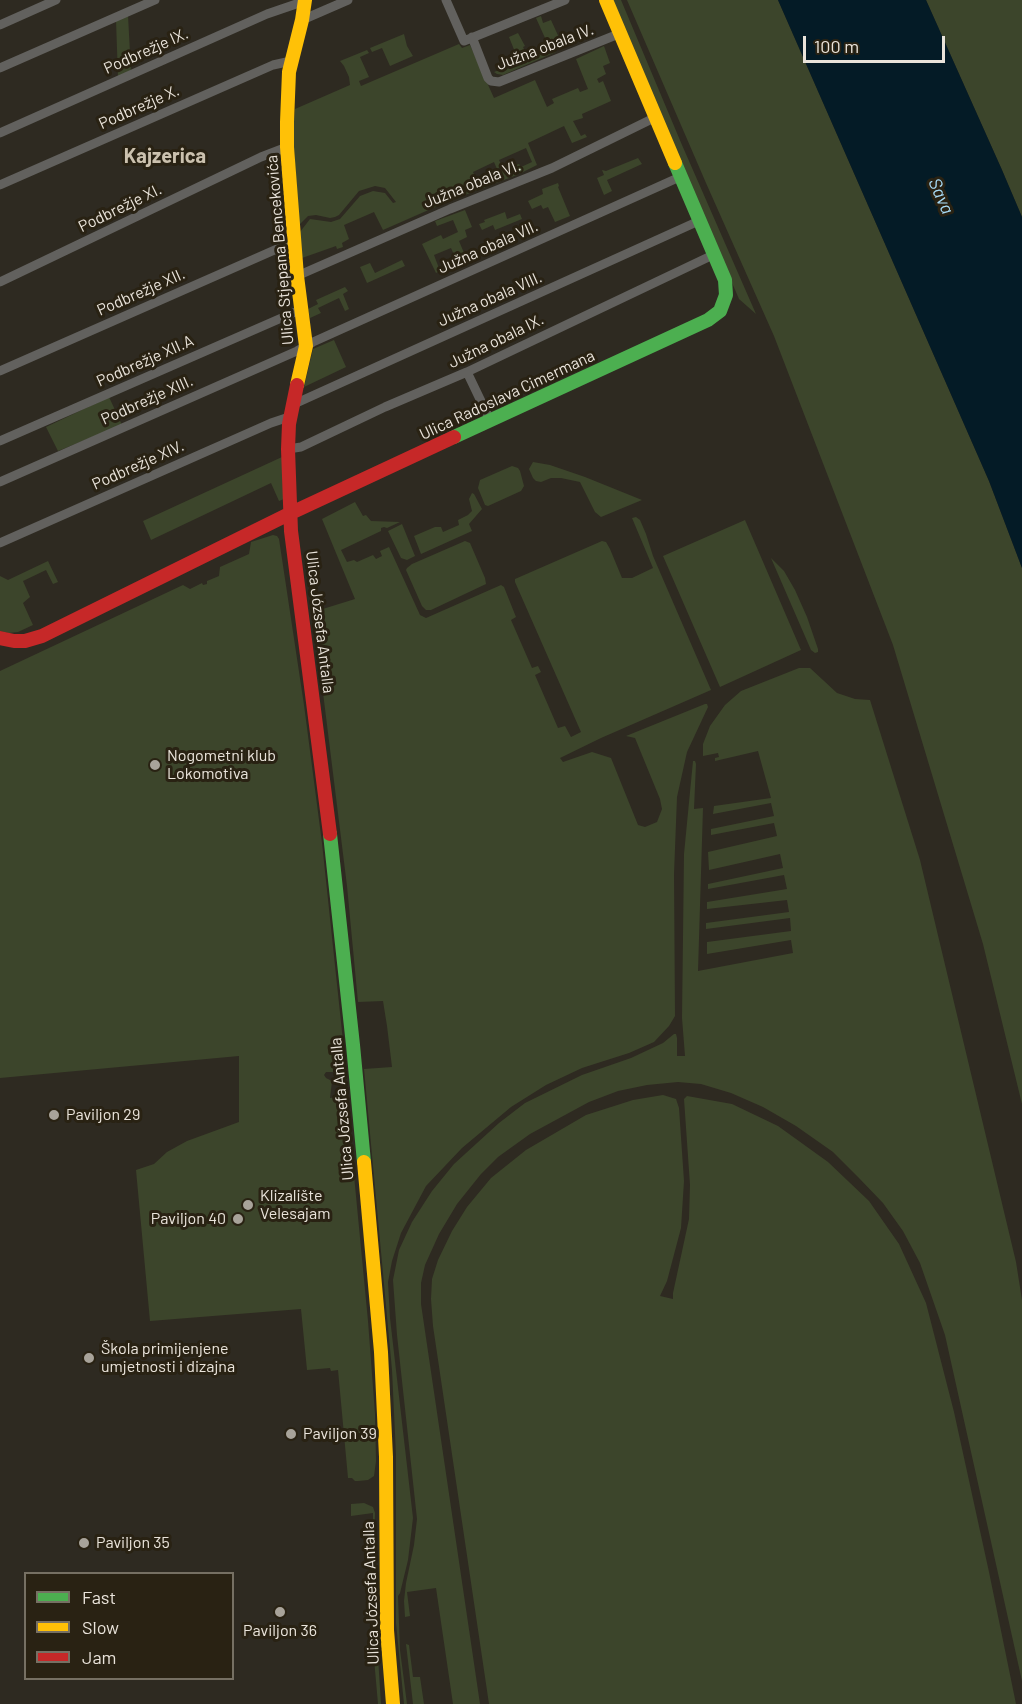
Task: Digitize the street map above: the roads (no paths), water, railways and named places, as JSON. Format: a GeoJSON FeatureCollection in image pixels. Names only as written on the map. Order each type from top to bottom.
{"type":"FeatureCollection","features":[{"type":"Feature","properties":{"kind":"street"},"geometry":{"type":"LineString","coordinates":[[0,25],[56,0]]}},
{"type":"Feature","properties":{"kind":"street"},"geometry":{"type":"LineString","coordinates":[[0,68],[154,0]]}},
{"type":"Feature","properties":{"kind":"street","name":"Ulica Stjepana Bencekovića"},"geometry":{"type":"LineString","coordinates":[[291,513],[288,449],[291,411],[306,346],[297,276],[287,147],[288,81],[305,0]]}},
{"type":"Feature","properties":{"kind":"street","name":"Podbrežje IX."},"geometry":{"type":"LineString","coordinates":[[0,133],[267,14],[305,0]]}},
{"type":"Feature","properties":{"kind":"street"},"geometry":{"type":"LineString","coordinates":[[302,20],[348,0]]}},
{"type":"Feature","properties":{"kind":"street"},"geometry":{"type":"LineString","coordinates":[[447,0],[468,39],[565,0]]}},
{"type":"Feature","properties":{"kind":"street","name":"Ulica Radoslava Cimermana"},"geometry":{"type":"LineString","coordinates":[[0,638],[25,641],[42,636],[291,513],[714,317],[724,304],[727,288],[701,220],[606,0]]}},
{"type":"Feature","properties":{"kind":"street","name":"Južna obala IV."},"geometry":{"type":"LineString","coordinates":[[468,39],[488,78],[499,82],[621,33]]}},
{"type":"Feature","properties":{"kind":"street","name":"Podbrežje X."},"geometry":{"type":"LineString","coordinates":[[0,185],[273,65],[291,61]]}},
{"type":"Feature","properties":{"kind":"street","name":"Južna obala VI."},"geometry":{"type":"LineString","coordinates":[[297,276],[450,209],[552,168],[656,117]]}},
{"type":"Feature","properties":{"kind":"street","name":"Podbrežje XI."},"geometry":{"type":"LineString","coordinates":[[0,282],[261,157],[287,147]]}},
{"type":"Feature","properties":{"kind":"street","name":"Južna obala VII."},"geometry":{"type":"LineString","coordinates":[[306,346],[682,176]]}},
{"type":"Feature","properties":{"kind":"street","name":"Južna obala VIII."},"geometry":{"type":"LineString","coordinates":[[291,411],[701,220]]}},
{"type":"Feature","properties":{"kind":"street","name":"Podbrežje XII."},"geometry":{"type":"LineString","coordinates":[[0,371],[295,241]]}},
{"type":"Feature","properties":{"kind":"street","name":"Južna obala IX."},"geometry":{"type":"LineString","coordinates":[[288,449],[301,447],[385,407],[467,372],[715,254]]}},
{"type":"Feature","properties":{"kind":"street","name":"Podbrežje XII.A"},"geometry":{"type":"LineString","coordinates":[[0,441],[302,309]]}},
{"type":"Feature","properties":{"kind":"street","name":"Podbrežje XIII."},"geometry":{"type":"LineString","coordinates":[[0,482],[306,346]]}},
{"type":"Feature","properties":{"kind":"street"},"geometry":{"type":"LineString","coordinates":[[467,372],[490,420]]}},
{"type":"Feature","properties":{"kind":"street","name":"Podbrežje XIV."},"geometry":{"type":"LineString","coordinates":[[0,543],[271,423],[291,411]]}},
{"type":"Feature","properties":{"kind":"street","name":"Ulica Józsefa Antalla"},"geometry":{"type":"LineString","coordinates":[[291,513],[353,1045],[381,1352],[386,1457],[387,1630],[393,1704]]}},
{"type":"Feature","properties":{"kind":"water","name":"Sava"},"geometry":{"type":"Polygon","coordinates":[[[778,0],[926,0],[1002,170],[1022,217],[1022,568],[989,481],[778,0]]]}},
{"type":"Feature","properties":{"kind":"place","name":"Nogometni klub Lokomotiva"},"geometry":{"type":"Point","coordinates":[155,765]}},
{"type":"Feature","properties":{"kind":"place","name":"Paviljon 29"},"geometry":{"type":"Point","coordinates":[54,1115]}},
{"type":"Feature","properties":{"kind":"place","name":"Klizalište Velesajam"},"geometry":{"type":"Point","coordinates":[248,1205]}},
{"type":"Feature","properties":{"kind":"place","name":"Paviljon 40"},"geometry":{"type":"Point","coordinates":[238,1219]}},
{"type":"Feature","properties":{"kind":"place","name":"Škola primijenjene umjetnosti i dizajna"},"geometry":{"type":"Point","coordinates":[89,1358]}},
{"type":"Feature","properties":{"kind":"place","name":"Paviljon 39"},"geometry":{"type":"Point","coordinates":[291,1434]}},
{"type":"Feature","properties":{"kind":"place","name":"Paviljon 35"},"geometry":{"type":"Point","coordinates":[84,1543]}},
{"type":"Feature","properties":{"kind":"place","name":"Paviljon 36"},"geometry":{"type":"Point","coordinates":[280,1612]}},
{"type":"Feature","properties":{"kind":"district","name":"Kajzerica"},"geometry":{"type":"Point","coordinates":[165,156]}}]}
